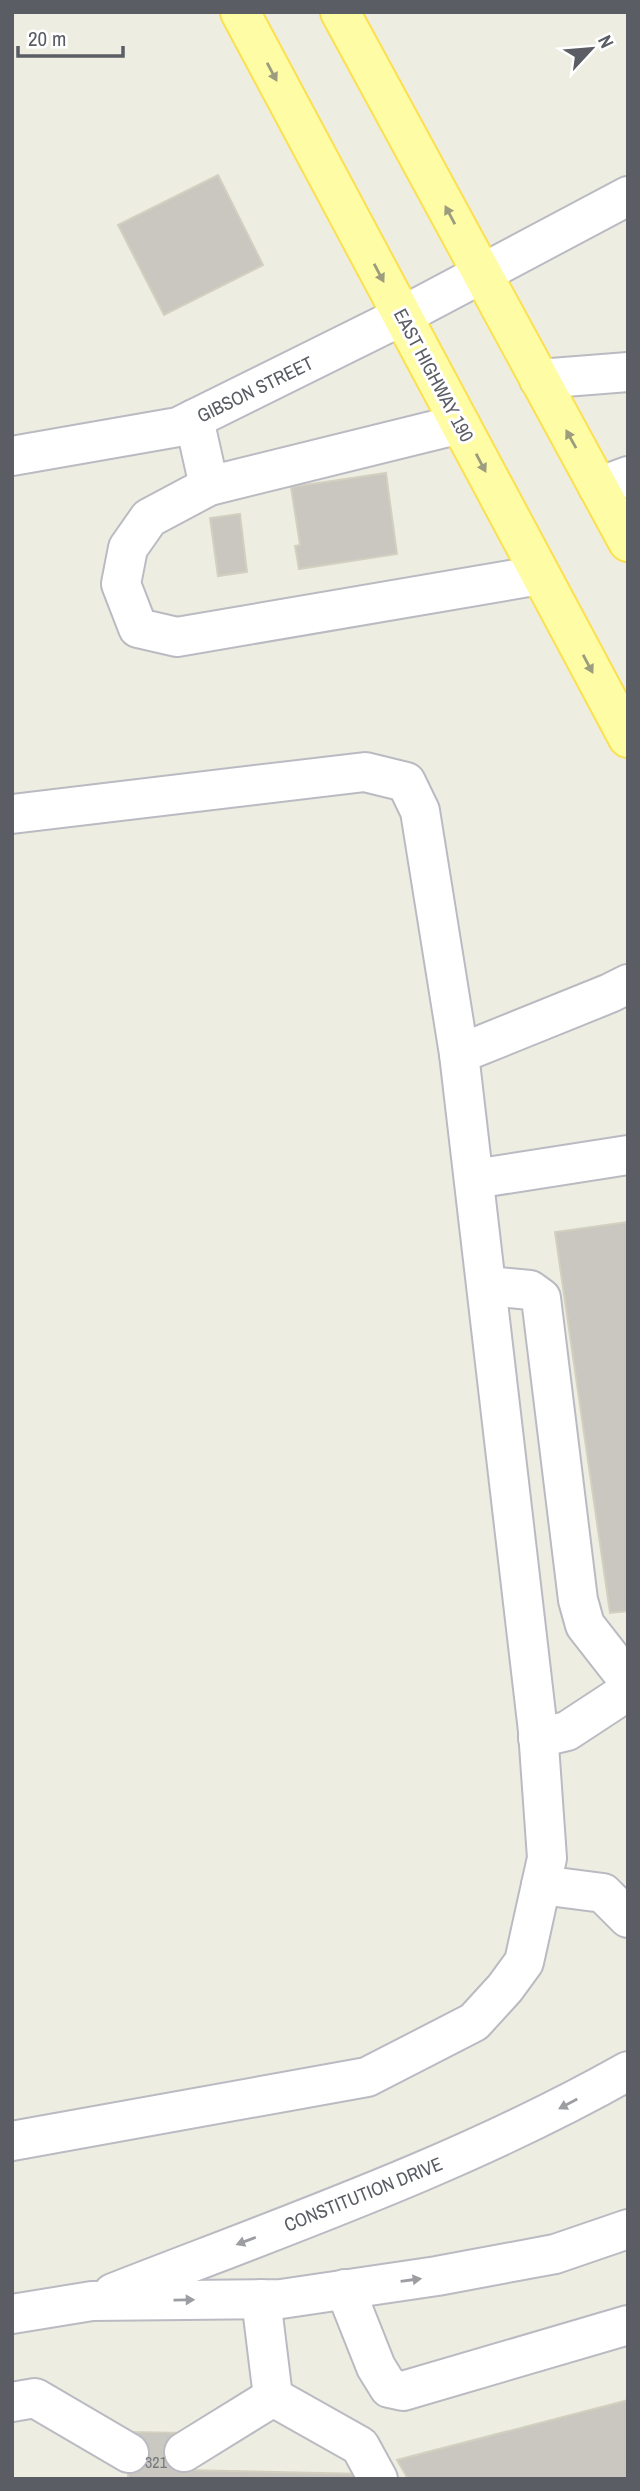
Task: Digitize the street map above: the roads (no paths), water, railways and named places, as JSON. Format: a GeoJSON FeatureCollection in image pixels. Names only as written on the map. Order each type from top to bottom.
{"type":"FeatureCollection","features":[{"type":"Feature","properties":{"kind":"main road","name":"EAST HIGHWAY 190"},"geometry":{"type":"LineString","coordinates":[[240,12],[628,738]]}},
{"type":"Feature","properties":{"kind":"main road"},"geometry":{"type":"LineString","coordinates":[[341,12],[539,379],[613,482],[628,542]]}},
{"type":"Feature","properties":{"kind":"street","name":"GIBSON STREET"},"geometry":{"type":"LineString","coordinates":[[12,456],[178,427],[482,275],[628,196]]}},
{"type":"Feature","properties":{"kind":"street"},"geometry":{"type":"LineString","coordinates":[[539,379],[628,372]]}},
{"type":"Feature","properties":{"kind":"street"},"geometry":{"type":"LineString","coordinates":[[194,419],[209,486]]}},
{"type":"Feature","properties":{"kind":"street"},"geometry":{"type":"LineString","coordinates":[[460,424],[209,486],[149,518],[128,548],[121,583],[138,628],[177,637],[540,575]]}},
{"type":"Feature","properties":{"kind":"street"},"geometry":{"type":"LineString","coordinates":[[12,814],[365,772],[406,782],[420,811],[459,1054],[538,1738],[547,1858],[524,1962],[474,2022],[367,2077],[12,2141]]}},
{"type":"Feature","properties":{"kind":"street"},"geometry":{"type":"LineString","coordinates":[[459,1054],[628,984]]}},
{"type":"Feature","properties":{"kind":"street"},"geometry":{"type":"LineString","coordinates":[[474,1179],[628,1155]]}},
{"type":"Feature","properties":{"kind":"street"},"geometry":{"type":"LineString","coordinates":[[487,1286],[530,1290],[541,1298],[578,1601],[585,1626],[628,1680]]}},
{"type":"Feature","properties":{"kind":"street"},"geometry":{"type":"LineString","coordinates":[[538,1738],[567,1731],[628,1691]]}},
{"type":"Feature","properties":{"kind":"street"},"geometry":{"type":"LineString","coordinates":[[541,1885],[603,1893],[628,1918]]}},
{"type":"Feature","properties":{"kind":"street","name":"CONSTITUTION DRIVE"},"geometry":{"type":"LineString","coordinates":[[92,2301],[394,2183],[563,2108],[628,2071]]}},
{"type":"Feature","properties":{"kind":"street","name":"CONSTITUTION DRIVE"},"geometry":{"type":"LineString","coordinates":[[12,2314],[92,2301],[281,2299],[437,2276],[555,2254],[628,2230]]}},
{"type":"Feature","properties":{"kind":"street"},"geometry":{"type":"LineString","coordinates":[[345,2289],[376,2367],[389,2388],[403,2391],[628,2325]]}},
{"type":"Feature","properties":{"kind":"street"},"geometry":{"type":"LineString","coordinates":[[261,2299],[273,2397]]}},
{"type":"Feature","properties":{"kind":"street"},"geometry":{"type":"LineString","coordinates":[[184,2452],[273,2397]]}},
{"type":"Feature","properties":{"kind":"street"},"geometry":{"type":"LineString","coordinates":[[273,2397],[360,2446],[378,2479]]}},
{"type":"Feature","properties":{"kind":"street"},"geometry":{"type":"LineString","coordinates":[[12,2402],[35,2398],[129,2453]]}},
{"type":"Feature","properties":{"kind":"tunnel"},"geometry":{"type":"LineString","coordinates":[[129,2453],[184,2452]]}}]}
